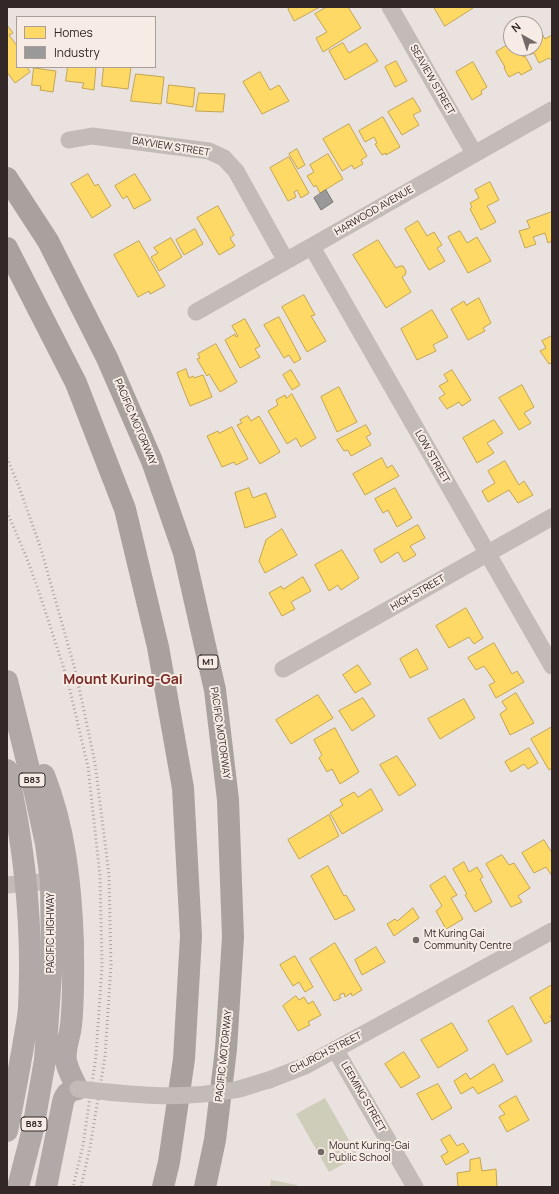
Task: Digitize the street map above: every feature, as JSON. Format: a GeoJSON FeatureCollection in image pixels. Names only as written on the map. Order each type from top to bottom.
{"type":"FeatureCollection","features":[{"type":"Feature","properties":{"kind":"highway","name":"PACIFIC MOTORWAY"},"geometry":{"type":"LineString","coordinates":[[7,178],[51,248],[107,358],[152,461],[184,553],[215,690],[228,800],[233,937],[226,1049],[215,1140],[205,1187]]}},
{"type":"Feature","properties":{"kind":"highway"},"geometry":{"type":"LineString","coordinates":[[7,248],[76,383],[124,509],[158,647],[183,788],[191,936],[184,1059],[169,1162],[163,1187]]}},
{"type":"Feature","properties":{"kind":"main road","name":"PACIFIC HIGHWAY"},"geometry":{"type":"LineString","coordinates":[[7,681],[46,844],[50,881],[52,960],[46,1060],[33,1129],[18,1187]]}},
{"type":"Feature","properties":{"kind":"main road"},"geometry":{"type":"LineString","coordinates":[[21,736],[45,776],[59,825],[69,879],[73,942],[71,1028],[66,1053],[68,1067],[78,1089],[70,1091],[64,1098],[46,1187]]}},
{"type":"Feature","properties":{"kind":"main road","name":"B83"},"geometry":{"type":"LineString","coordinates":[[7,770],[15,805],[22,852],[16,884],[30,950],[29,1010],[7,1131]]}},
{"type":"Feature","properties":{"kind":"main road"},"geometry":{"type":"LineString","coordinates":[[50,881],[70,890]]}},
{"type":"Feature","properties":{"kind":"street","name":"SEAVIEW STREET"},"geometry":{"type":"LineString","coordinates":[[390,7],[474,153]]}},
{"type":"Feature","properties":{"kind":"street","name":"HARWOOD AVENUE"},"geometry":{"type":"LineString","coordinates":[[196,312],[552,110]]}},
{"type":"Feature","properties":{"kind":"street","name":"BAYVIEW STREET"},"geometry":{"type":"LineString","coordinates":[[69,140],[92,136],[209,151],[224,158],[236,171],[286,262]]}},
{"type":"Feature","properties":{"kind":"street","name":"LOW STREET"},"geometry":{"type":"LineString","coordinates":[[312,247],[552,666]]}},
{"type":"Feature","properties":{"kind":"street","name":"HIGH STREET"},"geometry":{"type":"LineString","coordinates":[[284,669],[552,517]]}},
{"type":"Feature","properties":{"kind":"street"},"geometry":{"type":"LineString","coordinates":[[16,884],[50,881]]}},
{"type":"Feature","properties":{"kind":"street","name":"CHURCH STREET"},"geometry":{"type":"LineString","coordinates":[[78,1089],[141,1096],[191,1095],[235,1090],[269,1080],[305,1066],[552,931]]}},
{"type":"Feature","properties":{"kind":"street","name":"LEEMING STREET"},"geometry":{"type":"LineString","coordinates":[[335,1049],[415,1187]]}},
{"type":"Feature","properties":{"kind":"green space"},"geometry":{"type":"Polygon","coordinates":[[[325,1098],[358,1156],[329,1172],[296,1114],[325,1098]]]}},
{"type":"Feature","properties":{"kind":"green space"},"geometry":{"type":"Polygon","coordinates":[[[271,1180],[297,1185],[297,1187],[270,1187],[271,1180]]]}},
{"type":"Feature","properties":{"kind":"building: Homes"},"geometry":{"type":"Polygon","coordinates":[[[291,7],[320,7],[294,21],[288,9],[291,7]]]}},
{"type":"Feature","properties":{"kind":"building: Homes"},"geometry":{"type":"Polygon","coordinates":[[[327,7],[348,7],[361,28],[323,52],[316,38],[327,32],[315,14],[327,7]]]}},
{"type":"Feature","properties":{"kind":"building: Homes"},"geometry":{"type":"Polygon","coordinates":[[[434,7],[473,7],[473,8],[445,26],[434,7]]]}},
{"type":"Feature","properties":{"kind":"building: Homes"},"geometry":{"type":"Polygon","coordinates":[[[7,25],[13,33],[9,35],[16,45],[16,68],[28,68],[30,72],[15,83],[7,72],[7,25]]]}},
{"type":"Feature","properties":{"kind":"building: Homes"},"geometry":{"type":"Polygon","coordinates":[[[552,35],[552,59],[551,60],[549,58],[539,63],[536,56],[543,56],[543,36],[545,39],[552,35]]]}},
{"type":"Feature","properties":{"kind":"building: Homes"},"geometry":{"type":"Polygon","coordinates":[[[343,43],[349,53],[366,43],[378,61],[345,80],[329,51],[343,43]]]}},
{"type":"Feature","properties":{"kind":"building: Homes"},"geometry":{"type":"Polygon","coordinates":[[[503,48],[503,56],[525,56],[532,69],[521,75],[519,72],[509,77],[496,52],[503,48]]]}},
{"type":"Feature","properties":{"kind":"building: Homes"},"geometry":{"type":"Polygon","coordinates":[[[396,61],[407,81],[395,87],[385,67],[396,61]]]}},
{"type":"Feature","properties":{"kind":"building: Homes"},"geometry":{"type":"Polygon","coordinates":[[[473,62],[487,87],[481,91],[482,94],[472,100],[456,72],[473,62]]]}},
{"type":"Feature","properties":{"kind":"building: Homes"},"geometry":{"type":"Polygon","coordinates":[[[34,68],[56,71],[53,92],[40,90],[41,86],[32,85],[34,68]]]}},
{"type":"Feature","properties":{"kind":"building: Homes"},"geometry":{"type":"Polygon","coordinates":[[[68,68],[96,68],[94,90],[82,88],[84,83],[66,81],[68,68]]]}},
{"type":"Feature","properties":{"kind":"building: Homes"},"geometry":{"type":"Polygon","coordinates":[[[104,68],[131,68],[128,89],[102,86],[104,68]]]}},
{"type":"Feature","properties":{"kind":"building: Homes"},"geometry":{"type":"Polygon","coordinates":[[[260,72],[270,90],[279,85],[289,101],[262,114],[243,82],[260,72]]]}},
{"type":"Feature","properties":{"kind":"building: Homes"},"geometry":{"type":"Polygon","coordinates":[[[136,74],[164,77],[161,104],[131,101],[136,74]]]}},
{"type":"Feature","properties":{"kind":"building: Homes"},"geometry":{"type":"Polygon","coordinates":[[[169,85],[195,88],[193,107],[167,103],[169,85]]]}},
{"type":"Feature","properties":{"kind":"building: Homes"},"geometry":{"type":"Polygon","coordinates":[[[199,93],[225,94],[223,112],[196,111],[199,93]]]}},
{"type":"Feature","properties":{"kind":"building: Homes"},"geometry":{"type":"Polygon","coordinates":[[[413,98],[421,111],[413,115],[419,125],[402,135],[388,112],[413,98]]]}},
{"type":"Feature","properties":{"kind":"building: Homes"},"geometry":{"type":"Polygon","coordinates":[[[383,117],[400,147],[386,155],[386,153],[382,155],[375,144],[377,143],[374,137],[365,142],[359,131],[383,117]]]}},
{"type":"Feature","properties":{"kind":"building: Homes"},"geometry":{"type":"Polygon","coordinates":[[[349,124],[367,156],[361,160],[363,164],[354,169],[352,165],[342,171],[323,139],[349,124]]]}},
{"type":"Feature","properties":{"kind":"building: Homes"},"geometry":{"type":"Polygon","coordinates":[[[297,149],[305,165],[298,169],[289,154],[297,149]]]}},
{"type":"Feature","properties":{"kind":"building: Homes"},"geometry":{"type":"Polygon","coordinates":[[[328,154],[343,179],[320,193],[316,185],[314,187],[307,176],[314,172],[310,165],[328,154]]]}},
{"type":"Feature","properties":{"kind":"building: Homes"},"geometry":{"type":"Polygon","coordinates":[[[289,157],[309,193],[301,198],[297,190],[294,192],[296,197],[288,201],[270,168],[289,157]]]}},
{"type":"Feature","properties":{"kind":"building: Homes"},"geometry":{"type":"Polygon","coordinates":[[[88,174],[95,186],[98,184],[111,206],[92,218],[71,184],[88,174]]]}},
{"type":"Feature","properties":{"kind":"building: Homes"},"geometry":{"type":"Polygon","coordinates":[[[135,174],[151,200],[134,209],[127,196],[123,199],[115,186],[135,174]]]}},
{"type":"Feature","properties":{"kind":"building: Homes"},"geometry":{"type":"Polygon","coordinates":[[[490,182],[499,200],[487,206],[496,222],[481,230],[470,209],[472,207],[470,203],[479,198],[475,190],[490,182]]]}},
{"type":"Feature","properties":{"kind":"building: Homes"},"geometry":{"type":"Polygon","coordinates":[[[218,206],[234,235],[230,238],[235,246],[219,255],[197,218],[218,206]]]}},
{"type":"Feature","properties":{"kind":"building: Homes"},"geometry":{"type":"Polygon","coordinates":[[[552,212],[552,241],[548,243],[545,233],[533,237],[536,244],[525,248],[519,231],[530,228],[527,221],[552,212]]]}},
{"type":"Feature","properties":{"kind":"building: Homes"},"geometry":{"type":"Polygon","coordinates":[[[418,221],[427,236],[434,232],[442,245],[437,248],[445,261],[429,270],[405,229],[418,221]]]}},
{"type":"Feature","properties":{"kind":"building: Homes"},"geometry":{"type":"Polygon","coordinates":[[[195,229],[203,244],[184,255],[176,240],[195,229]]]}},
{"type":"Feature","properties":{"kind":"building: Homes"},"geometry":{"type":"Polygon","coordinates":[[[460,231],[467,243],[477,237],[491,261],[468,273],[448,237],[460,231]]]}},
{"type":"Feature","properties":{"kind":"building: Homes"},"geometry":{"type":"Polygon","coordinates":[[[171,238],[182,257],[159,271],[151,257],[158,253],[154,248],[171,238]]]}},
{"type":"Feature","properties":{"kind":"building: Homes"},"geometry":{"type":"Polygon","coordinates":[[[378,240],[396,268],[403,266],[406,271],[405,275],[402,277],[411,292],[386,308],[353,255],[378,240]]]}},
{"type":"Feature","properties":{"kind":"building: Homes"},"geometry":{"type":"Polygon","coordinates":[[[139,241],[165,286],[150,294],[149,291],[138,297],[114,255],[139,241]]]}},
{"type":"Feature","properties":{"kind":"building: Homes"},"geometry":{"type":"Polygon","coordinates":[[[304,295],[315,315],[311,316],[326,341],[307,352],[282,307],[304,295]]]}},
{"type":"Feature","properties":{"kind":"building: Homes"},"geometry":{"type":"Polygon","coordinates":[[[479,298],[491,323],[483,328],[485,331],[468,340],[451,309],[464,301],[466,305],[479,298]]]}},
{"type":"Feature","properties":{"kind":"building: Homes"},"geometry":{"type":"Polygon","coordinates":[[[432,310],[448,337],[433,345],[436,351],[417,360],[401,329],[432,310]]]}},
{"type":"Feature","properties":{"kind":"building: Homes"},"geometry":{"type":"Polygon","coordinates":[[[279,317],[301,359],[294,363],[289,355],[284,358],[264,325],[279,317]]]}},
{"type":"Feature","properties":{"kind":"building: Homes"},"geometry":{"type":"Polygon","coordinates":[[[245,319],[260,346],[255,349],[260,357],[240,368],[225,340],[235,334],[236,337],[238,336],[232,326],[245,319]]]}},
{"type":"Feature","properties":{"kind":"building: Homes"},"geometry":{"type":"Polygon","coordinates":[[[552,336],[552,363],[549,364],[540,351],[546,348],[542,341],[552,336]]]}},
{"type":"Feature","properties":{"kind":"building: Homes"},"geometry":{"type":"Polygon","coordinates":[[[216,344],[237,382],[220,392],[209,374],[207,376],[197,359],[200,358],[198,354],[216,344]]]}},
{"type":"Feature","properties":{"kind":"building: Homes"},"geometry":{"type":"Polygon","coordinates":[[[186,369],[189,378],[203,375],[212,397],[190,406],[177,373],[186,369]]]}},
{"type":"Feature","properties":{"kind":"building: Homes"},"geometry":{"type":"Polygon","coordinates":[[[291,370],[300,385],[292,390],[283,375],[291,370]]]}},
{"type":"Feature","properties":{"kind":"building: Homes"},"geometry":{"type":"Polygon","coordinates":[[[452,370],[471,400],[462,406],[459,402],[447,409],[439,398],[445,394],[439,386],[448,381],[444,375],[452,370]]]}},
{"type":"Feature","properties":{"kind":"building: Homes"},"geometry":{"type":"Polygon","coordinates":[[[522,385],[534,407],[524,413],[531,423],[519,430],[499,398],[522,385]]]}},
{"type":"Feature","properties":{"kind":"building: Homes"},"geometry":{"type":"Polygon","coordinates":[[[339,387],[357,422],[337,432],[321,397],[339,387]]]}},
{"type":"Feature","properties":{"kind":"building: Homes"},"geometry":{"type":"Polygon","coordinates":[[[292,394],[316,438],[301,447],[296,438],[287,444],[268,411],[278,405],[276,400],[285,395],[286,398],[292,394]]]}},
{"type":"Feature","properties":{"kind":"building: Homes"},"geometry":{"type":"Polygon","coordinates":[[[248,416],[251,421],[259,416],[280,452],[260,464],[237,425],[242,423],[240,420],[248,416]]]}},
{"type":"Feature","properties":{"kind":"building: Homes"},"geometry":{"type":"Polygon","coordinates":[[[494,420],[503,433],[487,443],[494,453],[477,463],[463,438],[494,420]]]}},
{"type":"Feature","properties":{"kind":"building: Homes"},"geometry":{"type":"Polygon","coordinates":[[[366,425],[371,434],[366,437],[371,445],[351,456],[348,450],[344,451],[337,440],[366,425]]]}},
{"type":"Feature","properties":{"kind":"building: Homes"},"geometry":{"type":"Polygon","coordinates":[[[232,427],[248,459],[236,465],[234,462],[222,467],[207,436],[218,431],[219,433],[232,427]]]}},
{"type":"Feature","properties":{"kind":"building: Homes"},"geometry":{"type":"Polygon","coordinates":[[[382,458],[387,468],[392,465],[399,476],[365,495],[353,474],[382,458]]]}},
{"type":"Feature","properties":{"kind":"building: Homes"},"geometry":{"type":"Polygon","coordinates":[[[505,461],[519,485],[524,481],[533,495],[518,503],[509,490],[488,502],[482,491],[495,483],[488,471],[505,461]]]}},
{"type":"Feature","properties":{"kind":"building: Homes"},"geometry":{"type":"Polygon","coordinates":[[[249,488],[253,498],[266,493],[276,517],[245,528],[235,493],[249,488]]]}},
{"type":"Feature","properties":{"kind":"building: Homes"},"geometry":{"type":"Polygon","coordinates":[[[395,488],[412,518],[397,527],[388,510],[383,513],[375,499],[395,488]]]}},
{"type":"Feature","properties":{"kind":"building: Homes"},"geometry":{"type":"Polygon","coordinates":[[[418,525],[425,538],[410,546],[416,555],[404,562],[398,552],[381,563],[374,550],[418,525]]]}},
{"type":"Feature","properties":{"kind":"building: Homes"},"geometry":{"type":"Polygon","coordinates":[[[282,529],[297,555],[265,573],[259,561],[266,540],[282,529]]]}},
{"type":"Feature","properties":{"kind":"building: Homes"},"geometry":{"type":"Polygon","coordinates":[[[342,550],[359,578],[341,590],[338,585],[329,591],[315,565],[342,550]]]}},
{"type":"Feature","properties":{"kind":"building: Homes"},"geometry":{"type":"Polygon","coordinates":[[[303,577],[311,591],[291,602],[295,609],[282,616],[269,593],[281,586],[283,589],[303,577]]]}},
{"type":"Feature","properties":{"kind":"building: Homes"},"geometry":{"type":"Polygon","coordinates":[[[466,608],[483,638],[474,644],[469,637],[449,648],[436,626],[466,608]]]}},
{"type":"Feature","properties":{"kind":"building: Homes"},"geometry":{"type":"Polygon","coordinates":[[[494,643],[512,674],[517,671],[524,682],[496,698],[489,685],[495,682],[484,666],[476,670],[468,658],[494,643]]]}},
{"type":"Feature","properties":{"kind":"building: Homes"},"geometry":{"type":"Polygon","coordinates":[[[417,649],[428,669],[410,678],[400,659],[417,649]]]}},
{"type":"Feature","properties":{"kind":"building: Homes"},"geometry":{"type":"Polygon","coordinates":[[[358,665],[371,684],[355,693],[343,675],[358,665]]]}},
{"type":"Feature","properties":{"kind":"building: Homes"},"geometry":{"type":"Polygon","coordinates":[[[516,693],[534,723],[510,735],[500,714],[507,709],[502,702],[516,693]]]}},
{"type":"Feature","properties":{"kind":"building: Homes"},"geometry":{"type":"Polygon","coordinates":[[[318,695],[333,718],[291,744],[276,720],[318,695]]]}},
{"type":"Feature","properties":{"kind":"building: Homes"},"geometry":{"type":"Polygon","coordinates":[[[363,698],[375,716],[352,731],[339,711],[363,698]]]}},
{"type":"Feature","properties":{"kind":"building: Homes"},"geometry":{"type":"Polygon","coordinates":[[[464,699],[475,718],[440,739],[428,719],[464,699]]]}},
{"type":"Feature","properties":{"kind":"building: Homes"},"geometry":{"type":"Polygon","coordinates":[[[552,727],[552,768],[549,770],[531,739],[552,727]]]}},
{"type":"Feature","properties":{"kind":"building: Homes"},"geometry":{"type":"Polygon","coordinates":[[[335,728],[359,772],[340,784],[332,769],[327,772],[319,758],[322,755],[314,740],[335,728]]]}},
{"type":"Feature","properties":{"kind":"building: Homes"},"geometry":{"type":"Polygon","coordinates":[[[529,748],[538,763],[528,769],[524,764],[511,772],[505,762],[529,748]]]}},
{"type":"Feature","properties":{"kind":"building: Homes"},"geometry":{"type":"Polygon","coordinates":[[[397,756],[416,785],[399,796],[380,765],[397,756]]]}},
{"type":"Feature","properties":{"kind":"building: Homes"},"geometry":{"type":"Polygon","coordinates":[[[371,789],[383,810],[342,834],[330,813],[343,805],[340,800],[354,792],[358,797],[371,789]]]}},
{"type":"Feature","properties":{"kind":"building: Homes"},"geometry":{"type":"Polygon","coordinates":[[[329,815],[339,836],[299,859],[288,840],[329,815]]]}},
{"type":"Feature","properties":{"kind":"building: Homes"},"geometry":{"type":"Polygon","coordinates":[[[544,840],[552,853],[552,876],[546,867],[534,873],[522,853],[544,840]]]}},
{"type":"Feature","properties":{"kind":"building: Homes"},"geometry":{"type":"Polygon","coordinates":[[[502,855],[509,865],[514,863],[530,888],[518,896],[522,902],[511,907],[486,864],[502,855]]]}},
{"type":"Feature","properties":{"kind":"building: Homes"},"geometry":{"type":"Polygon","coordinates":[[[464,862],[469,872],[477,867],[483,877],[480,879],[492,902],[475,912],[453,869],[464,862]]]}},
{"type":"Feature","properties":{"kind":"building: Homes"},"geometry":{"type":"Polygon","coordinates":[[[328,866],[344,896],[346,895],[355,910],[335,920],[311,876],[328,866]]]}},
{"type":"Feature","properties":{"kind":"building: Homes"},"geometry":{"type":"Polygon","coordinates":[[[445,876],[457,895],[451,898],[463,919],[446,929],[436,911],[442,906],[430,886],[445,876]]]}},
{"type":"Feature","properties":{"kind":"building: Homes"},"geometry":{"type":"Polygon","coordinates":[[[413,908],[419,918],[394,936],[387,924],[395,919],[397,921],[413,908]]]}},
{"type":"Feature","properties":{"kind":"building: Homes"},"geometry":{"type":"Polygon","coordinates":[[[335,943],[362,990],[352,996],[351,993],[345,997],[344,993],[339,995],[341,998],[334,1001],[310,959],[335,943]]]}},
{"type":"Feature","properties":{"kind":"building: Homes"},"geometry":{"type":"Polygon","coordinates":[[[376,947],[385,962],[362,975],[355,960],[376,947]]]}},
{"type":"Feature","properties":{"kind":"building: Homes"},"geometry":{"type":"Polygon","coordinates":[[[295,956],[313,987],[305,992],[299,982],[293,986],[280,965],[295,956]]]}},
{"type":"Feature","properties":{"kind":"building: Homes"},"geometry":{"type":"Polygon","coordinates":[[[552,985],[552,1015],[550,1016],[552,1020],[545,1024],[530,998],[552,985]]]}},
{"type":"Feature","properties":{"kind":"building: Homes"},"geometry":{"type":"Polygon","coordinates":[[[296,996],[299,1000],[304,997],[308,1004],[313,1001],[321,1015],[308,1022],[310,1025],[298,1031],[283,1006],[296,996]]]}},
{"type":"Feature","properties":{"kind":"building: Homes"},"geometry":{"type":"Polygon","coordinates":[[[513,1006],[532,1041],[507,1055],[488,1021],[513,1006]]]}},
{"type":"Feature","properties":{"kind":"building: Homes"},"geometry":{"type":"Polygon","coordinates":[[[452,1023],[468,1050],[438,1068],[421,1040],[452,1023]]]}},
{"type":"Feature","properties":{"kind":"building: Homes"},"geometry":{"type":"Polygon","coordinates":[[[404,1052],[420,1077],[401,1088],[385,1064],[404,1052]]]}},
{"type":"Feature","properties":{"kind":"building: Homes"},"geometry":{"type":"Polygon","coordinates":[[[494,1064],[503,1081],[478,1094],[473,1087],[461,1094],[454,1081],[466,1073],[470,1079],[494,1064]]]}},
{"type":"Feature","properties":{"kind":"building: Homes"},"geometry":{"type":"Polygon","coordinates":[[[438,1084],[452,1108],[432,1120],[417,1094],[438,1084]]]}},
{"type":"Feature","properties":{"kind":"building: Homes"},"geometry":{"type":"Polygon","coordinates":[[[516,1096],[529,1120],[507,1132],[499,1117],[505,1114],[499,1106],[516,1096]]]}},
{"type":"Feature","properties":{"kind":"building: Homes"},"geometry":{"type":"Polygon","coordinates":[[[450,1135],[457,1146],[463,1143],[469,1152],[446,1165],[441,1156],[448,1152],[441,1140],[450,1135]]]}},
{"type":"Feature","properties":{"kind":"building: Homes"},"geometry":{"type":"Polygon","coordinates":[[[480,1158],[482,1171],[496,1169],[497,1187],[458,1187],[457,1173],[470,1171],[470,1160],[480,1158]]]}},
{"type":"Feature","properties":{"kind":"building: Industry"},"geometry":{"type":"Polygon","coordinates":[[[326,190],[333,202],[321,210],[314,198],[326,190]]]}},
{"type":"Feature","properties":{"kind":"railway"},"geometry":{"type":"LineString","coordinates":[[7,458],[18,484],[41,549],[76,673],[95,763],[109,875],[111,965],[105,1057],[90,1147],[81,1187]]}},
{"type":"Feature","properties":{"kind":"railway"},"geometry":{"type":"LineString","coordinates":[[7,512],[26,556],[67,678],[88,767],[100,876],[102,966],[96,1056],[83,1145],[73,1187]]}},
{"type":"Feature","properties":{"kind":"place","name":"Mt Kuring Gai Community Centre"},"geometry":{"type":"Point","coordinates":[416,940]}},
{"type":"Feature","properties":{"kind":"place","name":"Mount Kuring-Gai Public School"},"geometry":{"type":"Point","coordinates":[321,1152]}},
{"type":"Feature","properties":{"kind":"district","name":"Mount Kuring-Gai"},"geometry":{"type":"Point","coordinates":[123,680]}}]}
